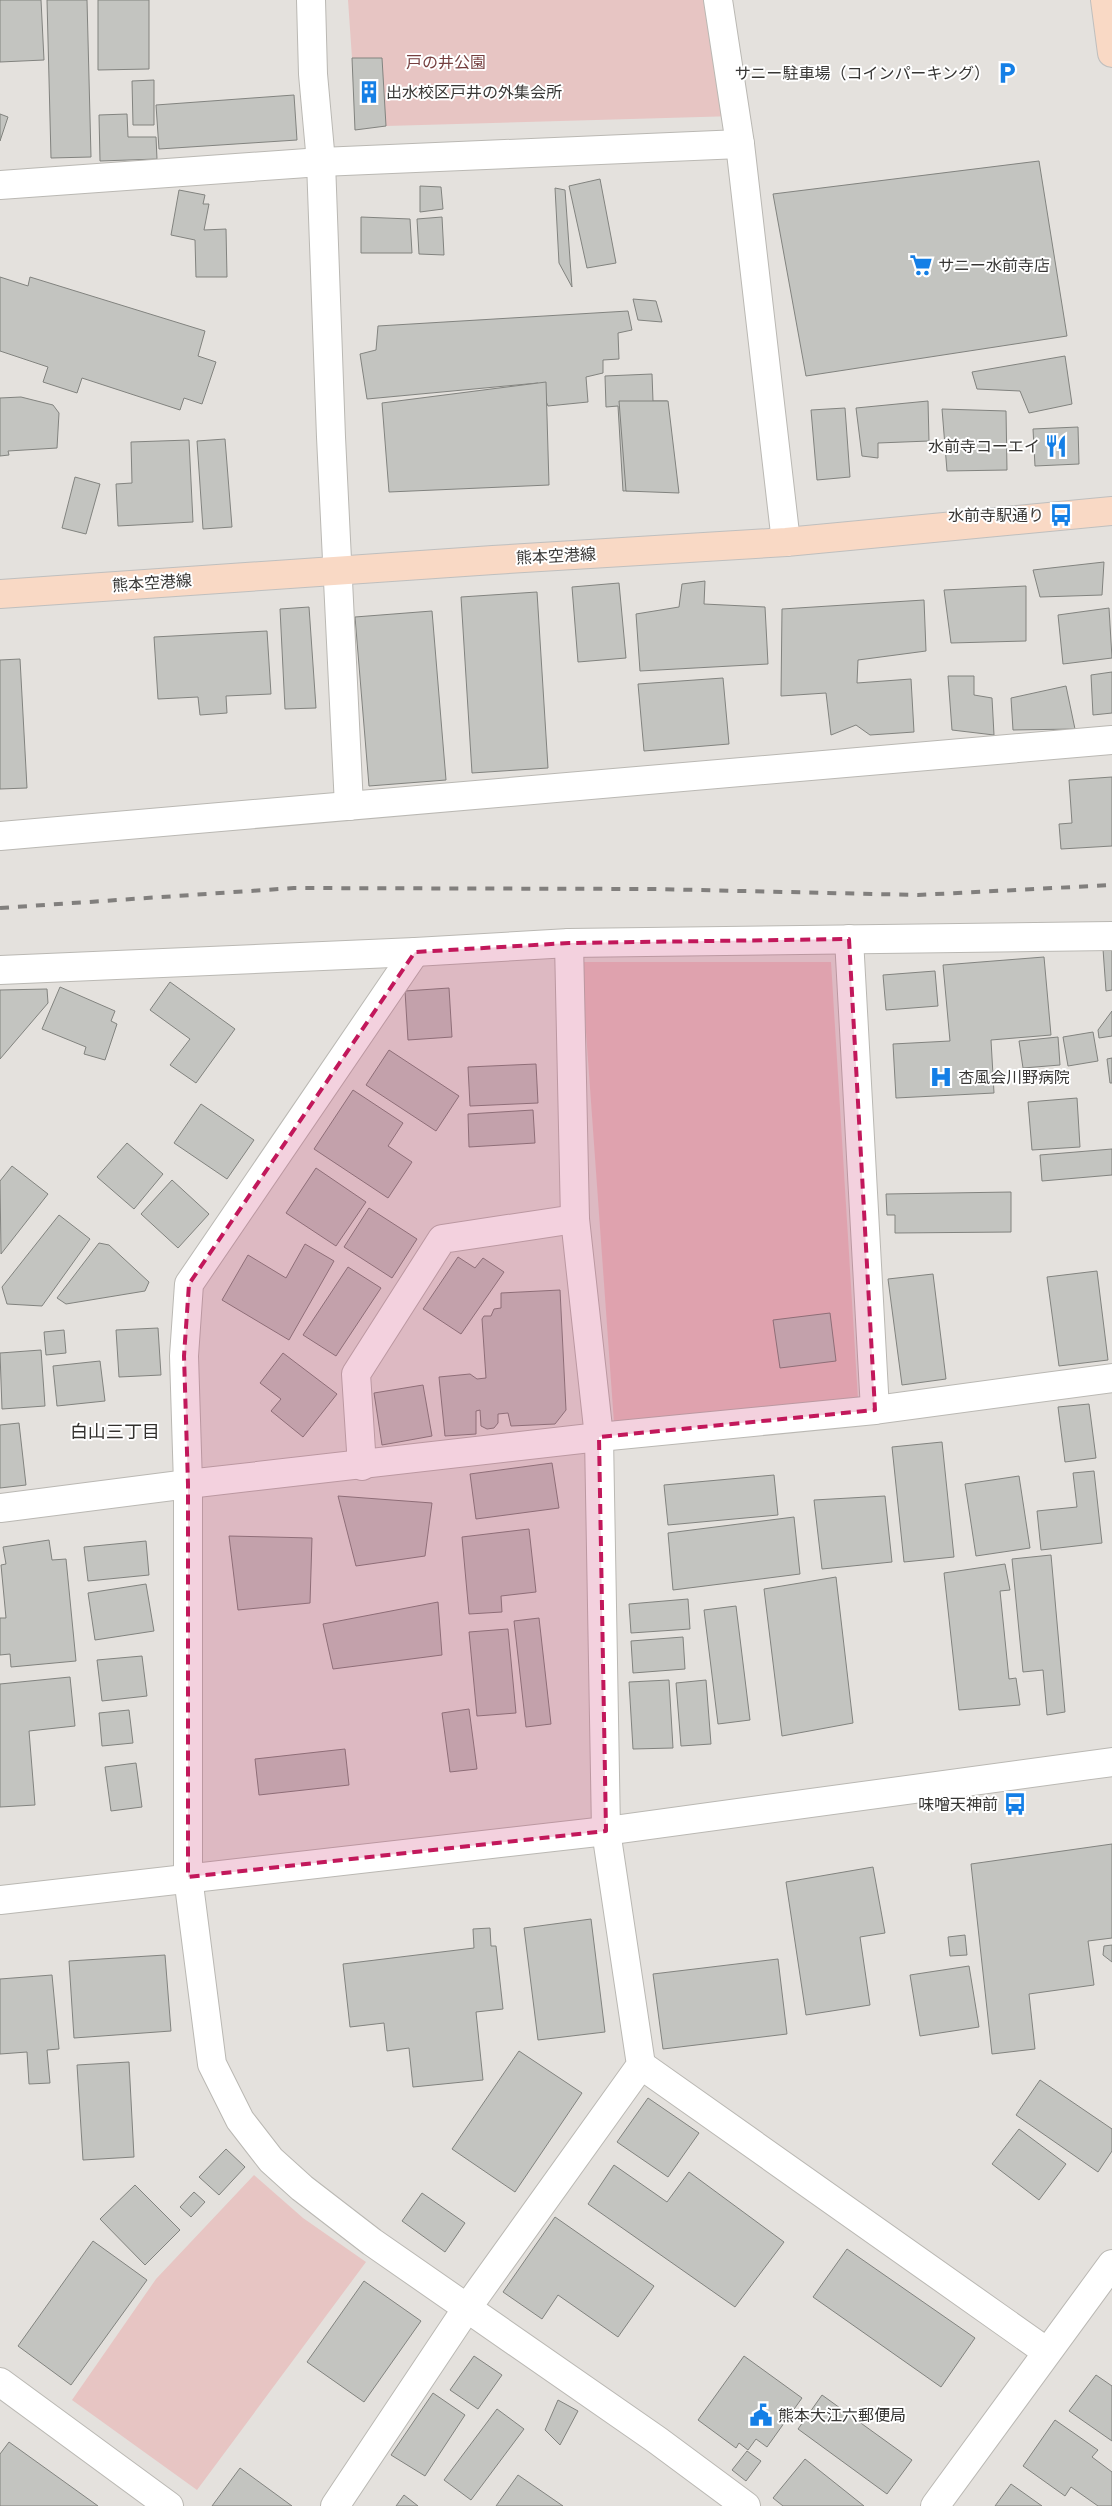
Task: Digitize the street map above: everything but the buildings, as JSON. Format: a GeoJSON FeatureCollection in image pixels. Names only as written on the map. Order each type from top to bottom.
{"type":"FeatureCollection","features":[{"type":"Feature","properties":{"kind":"main road"},"geometry":{"type":"LineString","coordinates":[[1105,0],[1112,53]]}},
{"type":"Feature","properties":{"kind":"main road","name":"熊本空港線"},"geometry":{"type":"LineString","coordinates":[[0,594],[339,570],[786,542],[1112,510]]}},
{"type":"Feature","properties":{"kind":"street"},"geometry":{"type":"LineString","coordinates":[[311,0],[313,74],[321,162],[331,437],[339,570],[349,806]]}},
{"type":"Feature","properties":{"kind":"street"},"geometry":{"type":"LineString","coordinates":[[718,0],[740,144],[786,542]]}},
{"type":"Feature","properties":{"kind":"street"},"geometry":{"type":"LineString","coordinates":[[0,185],[321,162],[740,144]]}},
{"type":"Feature","properties":{"kind":"street"},"geometry":{"type":"LineString","coordinates":[[0,836],[1112,740]]}},
{"type":"Feature","properties":{"kind":"street"},"geometry":{"type":"LineString","coordinates":[[0,970],[415,952],[569,943],[1112,936]]}},
{"type":"Feature","properties":{"kind":"street"},"geometry":{"type":"LineString","coordinates":[[849,939],[875,1410]]}},
{"type":"Feature","properties":{"kind":"street"},"geometry":{"type":"LineString","coordinates":[[335,2506],[467,2308],[641,2065],[606,1831],[599,1437],[575,1219],[569,943]]}},
{"type":"Feature","properties":{"kind":"street"},"geometry":{"type":"LineString","coordinates":[[415,952],[189,1284],[184,1356],[188,1484],[188,1877],[212,2064],[240,2120],[271,2160],[302,2188],[372,2242],[657,2440],[746,2506]]}},
{"type":"Feature","properties":{"kind":"street"},"geometry":{"type":"LineString","coordinates":[[362,1466],[356,1374],[442,1239],[575,1219]]}},
{"type":"Feature","properties":{"kind":"street"},"geometry":{"type":"LineString","coordinates":[[0,1508],[188,1484],[362,1466],[599,1437],[875,1410],[1112,1378]]}},
{"type":"Feature","properties":{"kind":"street"},"geometry":{"type":"LineString","coordinates":[[0,1900],[188,1877],[606,1831],[1112,1762]]}},
{"type":"Feature","properties":{"kind":"street"},"geometry":{"type":"LineString","coordinates":[[641,2065],[1047,2352]]}},
{"type":"Feature","properties":{"kind":"street"},"geometry":{"type":"LineString","coordinates":[[935,2506],[1112,2264]]}},
{"type":"Feature","properties":{"kind":"street"},"geometry":{"type":"LineString","coordinates":[[0,2382],[169,2506]]}},
{"type":"Feature","properties":{"kind":"highlighted area"},"geometry":{"type":"Polygon","coordinates":[[[849,939],[875,1410],[599,1437],[606,1831],[188,1877],[188,1484],[184,1356],[189,1284],[415,952],[569,943],[849,939]]]}},
{"type":"Feature","properties":{"kind":"green space","name":"戸の井公園"},"geometry":{"type":"Polygon","coordinates":[[[348,0],[718,0],[736,116],[386,126],[382,58],[352,58],[348,0]]]}},
{"type":"Feature","properties":{"kind":"green space"},"geometry":{"type":"Polygon","coordinates":[[[581,962],[831,962],[858,1399],[614,1423],[581,962]]]}},
{"type":"Feature","properties":{"kind":"green space"},"geometry":{"type":"Polygon","coordinates":[[[254,2175],[303,2218],[366,2262],[197,2490],[72,2400],[156,2279],[254,2175]]]}},
{"type":"Feature","properties":{"kind":"railway"},"geometry":{"type":"LineString","coordinates":[[0,908],[294,888],[654,889],[918,895],[1112,885]]}},
{"type":"Feature","properties":{"kind":"place","name":"サニー駐車場（コインパーキング）"},"geometry":{"type":"Point","coordinates":[1007,73]}},
{"type":"Feature","properties":{"kind":"place","name":"出水校区戸井の外集会所"},"geometry":{"type":"Point","coordinates":[369,92]}},
{"type":"Feature","properties":{"kind":"place","name":"サニー水前寺店"},"geometry":{"type":"Point","coordinates":[921,265]}},
{"type":"Feature","properties":{"kind":"place","name":"水前寺コーエイ"},"geometry":{"type":"Point","coordinates":[1056,446]}},
{"type":"Feature","properties":{"kind":"place","name":"水前寺駅通り"},"geometry":{"type":"Point","coordinates":[1061,515]}},
{"type":"Feature","properties":{"kind":"place","name":"杏風会川野病院"},"geometry":{"type":"Point","coordinates":[941,1077]}},
{"type":"Feature","properties":{"kind":"place","name":"味噌天神前"},"geometry":{"type":"Point","coordinates":[1015,1804]}},
{"type":"Feature","properties":{"kind":"place","name":"熊本大江六郵便局"},"geometry":{"type":"Point","coordinates":[761,2415]}},
{"type":"Feature","properties":{"kind":"district","name":"白山三丁目"},"geometry":{"type":"Point","coordinates":[115,1431]}}]}
